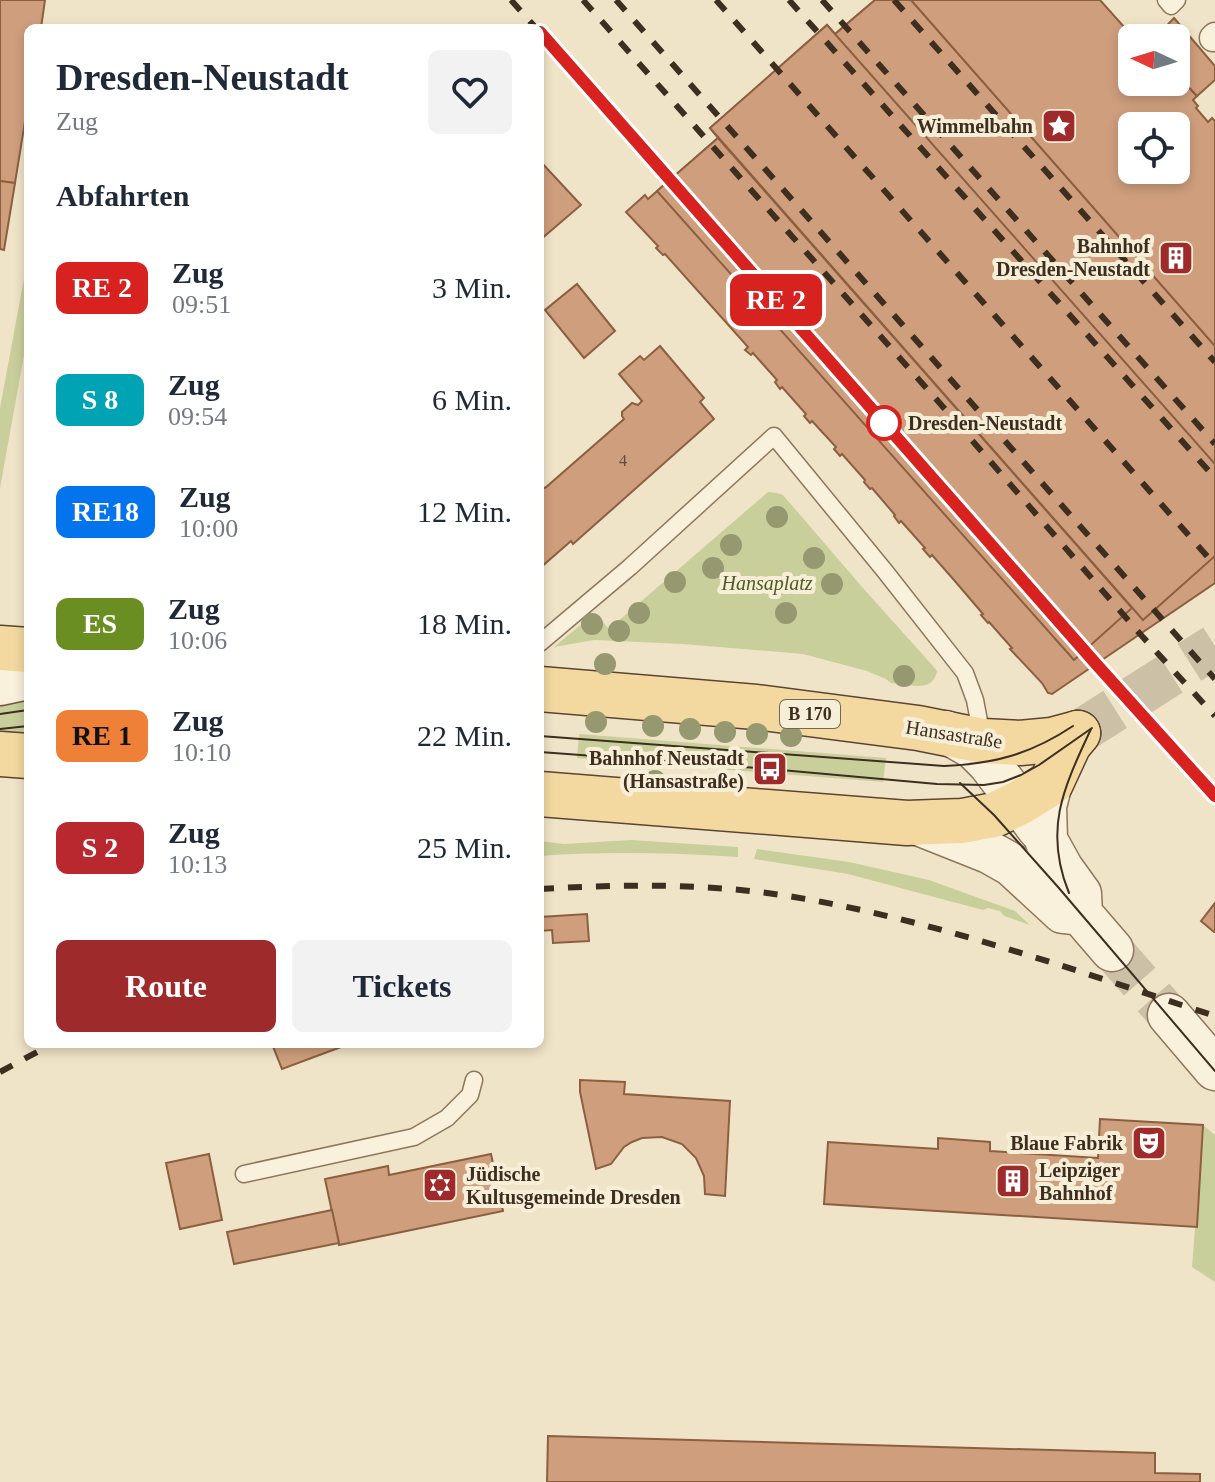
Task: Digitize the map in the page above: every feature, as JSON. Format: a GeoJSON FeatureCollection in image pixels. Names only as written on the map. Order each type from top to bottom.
{"type":"FeatureCollection","features":[{"type":"Feature","properties":{"kind":"main road"},"geometry":{"type":"LineString","coordinates":[[0,648],[24,650]]}},
{"type":"Feature","properties":{"kind":"main road"},"geometry":{"type":"LineString","coordinates":[[0,683],[24,678]]}},
{"type":"Feature","properties":{"kind":"main road","name":"Hansastraße"},"geometry":{"type":"LineString","coordinates":[[544,689],[756,707],[1020,743],[1052,740],[1078,733],[1035,793]]}},
{"type":"Feature","properties":{"kind":"main road"},"geometry":{"type":"LineString","coordinates":[[0,754],[24,756]]}},
{"type":"Feature","properties":{"kind":"main road"},"geometry":{"type":"LineString","coordinates":[[544,794],[916,823],[962,821],[994,815],[1035,793]]}},
{"type":"Feature","properties":{"kind":"street"},"geometry":{"type":"LineString","coordinates":[[964,737],[989,763],[1035,793],[1046,840],[1080,894],[1081,914],[1112,950]]}},
{"type":"Feature","properties":{"kind":"street"},"geometry":{"type":"LineString","coordinates":[[916,823],[989,852],[1012,865],[1063,912],[1081,914]]}},
{"type":"Feature","properties":{"kind":"street"},"geometry":{"type":"LineString","coordinates":[[1169,1015],[1215,1069]]}},
{"type":"Feature","properties":{"kind":"lane"},"geometry":{"type":"LineString","coordinates":[[1166,0],[1171,6],[1177,0]]}},
{"type":"Feature","properties":{"kind":"lane"},"geometry":{"type":"LineString","coordinates":[[544,640],[630,567],[774,436],[965,673],[975,700],[964,737]]}},
{"type":"Feature","properties":{"kind":"lane"},"geometry":{"type":"LineString","coordinates":[[244,1174],[414,1137],[447,1118],[470,1095],[474,1080]]}},
{"type":"Feature","properties":{"kind":"green space"},"geometry":{"type":"Polygon","coordinates":[[[24,279],[24,355],[0,488],[0,408],[24,279]]]}},
{"type":"Feature","properties":{"kind":"green space","name":"Hansaplatz"},"geometry":{"type":"Polygon","coordinates":[[[768,492],[783,495],[933,666],[937,671],[931,683],[919,686],[891,683],[867,671],[803,654],[594,640],[554,647],[595,613],[609,629],[768,492]]]}},
{"type":"Feature","properties":{"kind":"green space"},"geometry":{"type":"Polygon","coordinates":[[[24,687],[24,741],[0,741],[0,693],[24,687]]]}},
{"type":"Feature","properties":{"kind":"green space"},"geometry":{"type":"Polygon","coordinates":[[[579,734],[886,758],[883,782],[577,758],[579,734]]]}},
{"type":"Feature","properties":{"kind":"green space"},"geometry":{"type":"Polygon","coordinates":[[[631,840],[738,847],[738,857],[639,853],[544,856],[544,842],[564,844],[631,840]]]}},
{"type":"Feature","properties":{"kind":"green space"},"geometry":{"type":"Polygon","coordinates":[[[757,849],[849,862],[929,880],[1015,911],[1030,925],[1004,916],[1000,911],[983,910],[848,874],[754,859],[757,849]]]}},
{"type":"Feature","properties":{"kind":"green space"},"geometry":{"type":"Polygon","coordinates":[[[1203,1125],[1215,1135],[1215,1282],[1192,1267],[1203,1125]]]}},
{"type":"Feature","properties":{"kind":"building"},"geometry":{"type":"Polygon","coordinates":[[[0,0],[45,0],[42,24],[24,24],[24,128],[15,183],[0,181],[0,0]]]}},
{"type":"Feature","properties":{"kind":"building"},"geometry":{"type":"Polygon","coordinates":[[[875,0],[911,0],[1215,346],[1215,464],[835,34],[875,0]]]}},
{"type":"Feature","properties":{"kind":"building"},"geometry":{"type":"Polygon","coordinates":[[[875,0],[911,0],[1215,346],[1215,583],[1052,694],[626,212],[645,195],[648,199],[718,138],[710,128],[827,25],[835,34],[875,0]]]}},
{"type":"Feature","properties":{"kind":"building","name":"Bahnhof Dresden-Neustadt"},"geometry":{"type":"Polygon","coordinates":[[[911,0],[1100,0],[1121,24],[1118,24],[1118,96],[1190,96],[1190,88],[1197,96],[1193,100],[1198,106],[1196,108],[1208,122],[1212,118],[1215,121],[1215,346],[911,0]]]}},
{"type":"Feature","properties":{"kind":"building"},"geometry":{"type":"Polygon","coordinates":[[[827,25],[1215,464],[1215,556],[1143,620],[710,128],[827,25]]]}},
{"type":"Feature","properties":{"kind":"building"},"geometry":{"type":"Polygon","coordinates":[[[1190,37],[1215,66],[1215,80],[1197,96],[1190,88],[1190,37]]]}},
{"type":"Feature","properties":{"kind":"building"},"geometry":{"type":"Polygon","coordinates":[[[718,138],[1132,608],[1074,660],[657,191],[718,138]]]}},
{"type":"Feature","properties":{"kind":"building"},"geometry":{"type":"Polygon","coordinates":[[[544,165],[581,205],[544,237],[544,165]]]}},
{"type":"Feature","properties":{"kind":"building"},"geometry":{"type":"Polygon","coordinates":[[[0,181],[15,183],[4,250],[0,249],[0,181]]]}},
{"type":"Feature","properties":{"kind":"building"},"geometry":{"type":"Polygon","coordinates":[[[577,284],[615,331],[584,358],[545,310],[577,284]]]}},
{"type":"Feature","properties":{"kind":"building"},"geometry":{"type":"Polygon","coordinates":[[[660,346],[704,398],[700,402],[714,419],[573,544],[571,541],[544,565],[544,488],[624,419],[622,412],[632,403],[638,405],[642,401],[619,374],[640,356],[644,360],[660,346]]]}},
{"type":"Feature","properties":{"kind":"building"},"geometry":{"type":"Polygon","coordinates":[[[1215,903],[1215,931],[1214,932],[1201,921],[1215,903]]]}},
{"type":"Feature","properties":{"kind":"building"},"geometry":{"type":"Polygon","coordinates":[[[587,914],[589,941],[553,943],[552,930],[544,931],[544,917],[587,914]]]}},
{"type":"Feature","properties":{"kind":"building"},"geometry":{"type":"Polygon","coordinates":[[[274,1048],[338,1048],[282,1069],[274,1048]]]}},
{"type":"Feature","properties":{"kind":"building"},"geometry":{"type":"Polygon","coordinates":[[[580,1080],[625,1082],[624,1094],[730,1101],[725,1196],[705,1194],[704,1176],[696,1158],[682,1144],[662,1137],[632,1142],[611,1164],[596,1169],[580,1080]]]}},
{"type":"Feature","properties":{"kind":"building","name":"Leipziger Bahnhof"},"geometry":{"type":"Polygon","coordinates":[[[1100,1119],[1203,1125],[1197,1227],[824,1204],[828,1142],[938,1149],[938,1138],[990,1142],[990,1151],[1098,1158],[1100,1119]]]}},
{"type":"Feature","properties":{"kind":"building"},"geometry":{"type":"Polygon","coordinates":[[[209,1154],[222,1220],[180,1229],[166,1163],[209,1154]]]}},
{"type":"Feature","properties":{"kind":"building"},"geometry":{"type":"Polygon","coordinates":[[[491,1154],[503,1211],[339,1245],[325,1179],[388,1166],[389,1175],[491,1154]]]}},
{"type":"Feature","properties":{"kind":"building"},"geometry":{"type":"Polygon","coordinates":[[[332,1210],[339,1243],[234,1264],[227,1232],[332,1210]]]}},
{"type":"Feature","properties":{"kind":"building"},"geometry":{"type":"Polygon","coordinates":[[[548,1436],[1155,1453],[1155,1473],[1200,1474],[1200,1482],[547,1482],[548,1436]]]}},
{"type":"Feature","properties":{"kind":"tunnel"},"geometry":{"type":"LineString","coordinates":[[1078,733],[1215,646]]}},
{"type":"Feature","properties":{"kind":"tunnel"},"geometry":{"type":"LineString","coordinates":[[1112,950],[1169,1015]]}},
{"type":"Feature","properties":{"kind":"tram line"},"geometry":{"type":"LineString","coordinates":[[0,714],[24,711]]}},
{"type":"Feature","properties":{"kind":"tram line"},"geometry":{"type":"LineString","coordinates":[[0,729],[24,726]]}},
{"type":"Feature","properties":{"kind":"tram line"},"geometry":{"type":"LineString","coordinates":[[544,736],[944,766],[1012,756],[1042,744],[1073,726]]}},
{"type":"Feature","properties":{"kind":"tram line"},"geometry":{"type":"LineString","coordinates":[[544,752],[937,784],[984,785],[1021,775],[1092,728]]}},
{"type":"Feature","properties":{"kind":"tram line"},"geometry":{"type":"LineString","coordinates":[[1069,893],[1061,870],[1057,828],[1065,790],[1091,729]]}},
{"type":"Feature","properties":{"kind":"tram line"},"geometry":{"type":"LineString","coordinates":[[960,783],[994,815],[1058,887],[1215,1071]]}},
{"type":"Feature","properties":{"kind":"railway"},"geometry":{"type":"LineString","coordinates":[[511,0],[532,24]]}},
{"type":"Feature","properties":{"kind":"railway"},"geometry":{"type":"LineString","coordinates":[[583,0],[1215,716]]}},
{"type":"Feature","properties":{"kind":"railway"},"geometry":{"type":"LineString","coordinates":[[616,0],[1215,679]]}},
{"type":"Feature","properties":{"kind":"railway"},"geometry":{"type":"LineString","coordinates":[[716,0],[1215,565]]}},
{"type":"Feature","properties":{"kind":"railway"},"geometry":{"type":"LineString","coordinates":[[789,0],[1215,478]]}},
{"type":"Feature","properties":{"kind":"railway"},"geometry":{"type":"LineString","coordinates":[[822,0],[1215,444]]}},
{"type":"Feature","properties":{"kind":"railway"},"geometry":{"type":"LineString","coordinates":[[894,0],[1215,362]]}},
{"type":"Feature","properties":{"kind":"railway"},"geometry":{"type":"LineString","coordinates":[[544,37],[1215,796]]}},
{"type":"Feature","properties":{"kind":"railway"},"geometry":{"type":"LineString","coordinates":[[544,889],[667,886],[731,889],[848,907],[954,933],[1215,1016]]}},
{"type":"Feature","properties":{"kind":"railway"},"geometry":{"type":"LineString","coordinates":[[0,1072],[45,1048]]}},
{"type":"Feature","properties":{"kind":"train"},"geometry":{"type":"LineString","coordinates":[[544,37],[1215,796]]}},
{"type":"Feature","properties":{"kind":"place","name":"Wimmelbahn"},"geometry":{"type":"Point","coordinates":[1059,126]}},
{"type":"Feature","properties":{"kind":"place","name":"Bahnhof Dresden-Neustadt"},"geometry":{"type":"Point","coordinates":[1176,258]}},
{"type":"Feature","properties":{"kind":"place","name":"Dresden-Neustadt"},"geometry":{"type":"Point","coordinates":[884,423]}},
{"type":"Feature","properties":{"kind":"place","name":"Bahnhof Neustadt (Hansastraße)"},"geometry":{"type":"Point","coordinates":[770,769]}},
{"type":"Feature","properties":{"kind":"place","name":"Blaue Fabrik"},"geometry":{"type":"Point","coordinates":[1149,1143]}},
{"type":"Feature","properties":{"kind":"place","name":"Leipziger Bahnhof"},"geometry":{"type":"Point","coordinates":[1013,1181]}},
{"type":"Feature","properties":{"kind":"place","name":"Jüdische Kultusgemeinde Dresden"},"geometry":{"type":"Point","coordinates":[440,1185]}}]}
